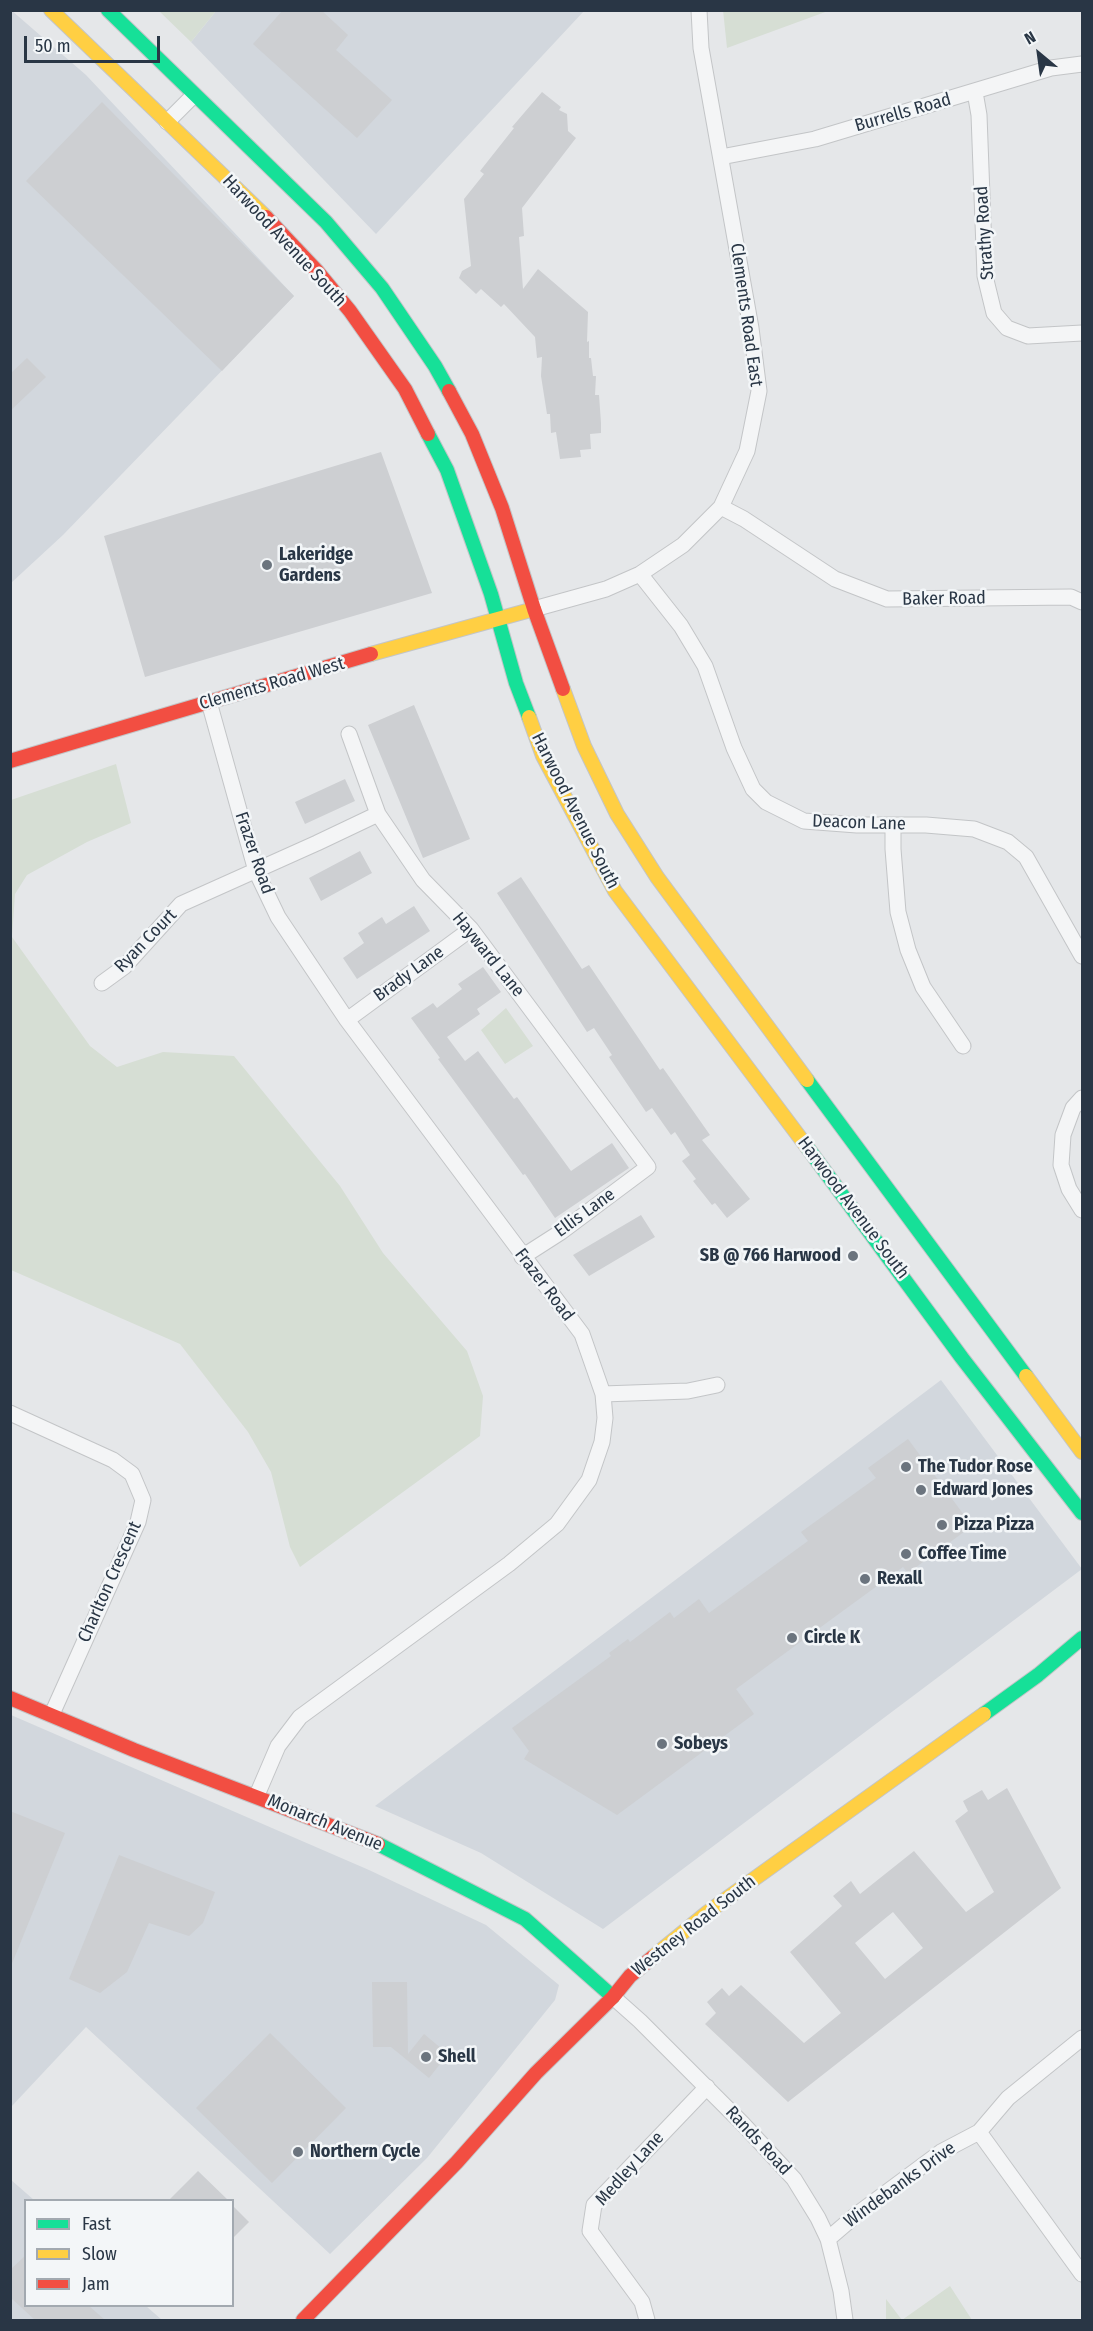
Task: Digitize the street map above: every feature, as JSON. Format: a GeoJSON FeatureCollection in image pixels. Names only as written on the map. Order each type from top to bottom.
{"type":"FeatureCollection","features":[{"type":"Feature","properties":{"kind":"main road","name":"Harwood Avenue South"},"geometry":{"type":"LineString","coordinates":[[51,10],[262,214],[317,272],[350,311],[405,390],[447,470],[499,619],[516,683],[543,756],[615,891],[889,1256],[962,1358],[1083,1513]]}},
{"type":"Feature","properties":{"kind":"main road","name":"Harwood Avenue South"},"geometry":{"type":"LineString","coordinates":[[108,10],[326,222],[382,288],[435,366],[476,445],[502,508],[534,609],[584,746],[617,814],[657,877],[1083,1452]]}},
{"type":"Feature","properties":{"kind":"main road","name":"Clements Road West"},"geometry":{"type":"LineString","coordinates":[[10,761],[534,609]]}},
{"type":"Feature","properties":{"kind":"main road","name":"Westney Road South"},"geometry":{"type":"LineString","coordinates":[[303,2320],[457,2162],[536,2073],[613,1997],[630,1976],[708,1912],[1038,1675],[1083,1638]]}},
{"type":"Feature","properties":{"kind":"main road","name":"Monarch Avenue"},"geometry":{"type":"LineString","coordinates":[[10,1698],[134,1750],[368,1839],[525,1919],[613,1997]]}},
{"type":"Feature","properties":{"kind":"street","name":"Clements Road East"},"geometry":{"type":"LineString","coordinates":[[534,609],[606,589],[640,574],[683,545],[721,507],[747,451],[759,391],[751,328],[701,48],[699,10]]}},
{"type":"Feature","properties":{"kind":"street","name":"Burrells Road"},"geometry":{"type":"LineString","coordinates":[[721,157],[815,139],[1051,68],[1083,64]]}},
{"type":"Feature","properties":{"kind":"street","name":"Strathy Road"},"geometry":{"type":"LineString","coordinates":[[975,92],[979,115],[986,276],[994,313],[1007,328],[1028,336],[1083,333]]}},
{"type":"Feature","properties":{"kind":"street"},"geometry":{"type":"LineString","coordinates":[[167,122],[194,95]]}},
{"type":"Feature","properties":{"kind":"street","name":"Baker Road"},"geometry":{"type":"LineString","coordinates":[[721,507],[744,519],[835,579],[887,599],[1071,597],[1083,603]]}},
{"type":"Feature","properties":{"kind":"street","name":"Deacon Lane"},"geometry":{"type":"LineString","coordinates":[[640,574],[681,626],[705,666],[734,748],[753,789],[783,812],[804,821],[974,829],[1008,842],[1026,857],[1083,956]]}},
{"type":"Feature","properties":{"kind":"street","name":"Frazer Road"},"geometry":{"type":"LineString","coordinates":[[209,702],[256,871],[278,917],[346,1020],[582,1334],[603,1394],[605,1418],[602,1442],[589,1480],[557,1524],[500,1571],[300,1717],[278,1746],[257,1795]]}},
{"type":"Feature","properties":{"kind":"street","name":"Hayward Lane"},"geometry":{"type":"LineString","coordinates":[[349,734],[378,814],[423,880],[471,928],[648,1167]]}},
{"type":"Feature","properties":{"kind":"street","name":"Ryan Court"},"geometry":{"type":"LineString","coordinates":[[102,983],[124,967],[181,904],[378,814]]}},
{"type":"Feature","properties":{"kind":"street"},"geometry":{"type":"LineString","coordinates":[[893,825],[898,912],[908,950],[923,987],[963,1046]]}},
{"type":"Feature","properties":{"kind":"street","name":"Brady Lane"},"geometry":{"type":"LineString","coordinates":[[346,1020],[471,928]]}},
{"type":"Feature","properties":{"kind":"street"},"geometry":{"type":"LineString","coordinates":[[1083,1098],[1073,1108],[1064,1135],[1061,1164],[1069,1189],[1083,1210]]}},
{"type":"Feature","properties":{"kind":"street","name":"Ellis Lane"},"geometry":{"type":"LineString","coordinates":[[522,1257],[561,1232],[648,1167]]}},
{"type":"Feature","properties":{"kind":"street"},"geometry":{"type":"LineString","coordinates":[[603,1394],[688,1391],[717,1385]]}},
{"type":"Feature","properties":{"kind":"street","name":"Charlton Crescent"},"geometry":{"type":"LineString","coordinates":[[10,1413],[113,1460],[132,1474],[143,1500],[138,1522],[52,1714]]}},
{"type":"Feature","properties":{"kind":"street","name":"Rands Road"},"geometry":{"type":"LineString","coordinates":[[613,1997],[760,2140],[794,2179],[818,2217],[828,2239],[841,2291],[845,2320]]}},
{"type":"Feature","properties":{"kind":"street"},"geometry":{"type":"LineString","coordinates":[[1083,2038],[1008,2098],[979,2132],[1083,2274]]}},
{"type":"Feature","properties":{"kind":"street","name":"Medley Lane"},"geometry":{"type":"LineString","coordinates":[[647,2320],[642,2302],[590,2231],[594,2205],[706,2087]]}},
{"type":"Feature","properties":{"kind":"street","name":"Windebanks Drive"},"geometry":{"type":"LineString","coordinates":[[828,2239],[856,2215],[941,2152],[979,2132]]}},
{"type":"Feature","properties":{"kind":"shaded area"},"geometry":{"type":"Polygon","coordinates":[[[11,10],[86,75],[294,296],[63,535],[11,583],[11,10]]]}},
{"type":"Feature","properties":{"kind":"shaded area"},"geometry":{"type":"Polygon","coordinates":[[[723,10],[828,10],[828,11],[727,48],[723,10]]]}},
{"type":"Feature","properties":{"kind":"shaded area"},"geometry":{"type":"Polygon","coordinates":[[[159,11],[216,11],[191,42],[159,11]]]}},
{"type":"Feature","properties":{"kind":"shaded area"},"geometry":{"type":"Polygon","coordinates":[[[216,11],[584,11],[376,234],[191,42],[216,11]]]}},
{"type":"Feature","properties":{"kind":"shaded area"},"geometry":{"type":"Polygon","coordinates":[[[116,764],[131,823],[87,842],[27,875],[15,894],[12,937],[90,1046],[117,1067],[163,1052],[234,1056],[340,1186],[383,1253],[467,1351],[483,1396],[480,1436],[300,1567],[290,1547],[271,1472],[248,1432],[180,1344],[11,1270],[11,800],[116,764]]]}},
{"type":"Feature","properties":{"kind":"shaded area"},"geometry":{"type":"Polygon","coordinates":[[[506,1008],[533,1046],[505,1064],[481,1030],[506,1008]]]}},
{"type":"Feature","properties":{"kind":"shaded area"},"geometry":{"type":"Polygon","coordinates":[[[941,1380],[1082,1569],[603,1929],[481,1853],[375,1806],[941,1380]]]}},
{"type":"Feature","properties":{"kind":"shaded area"},"geometry":{"type":"Polygon","coordinates":[[[11,1715],[369,1870],[486,1925],[559,1985],[555,2000],[427,2158],[330,2254],[86,2027],[11,2107],[11,1715]]]}},
{"type":"Feature","properties":{"kind":"shaded area"},"geometry":{"type":"Polygon","coordinates":[[[10,2179],[33,2199],[24,2199],[24,2307],[147,2307],[162,2320],[11,2320],[10,2179]]]}},
{"type":"Feature","properties":{"kind":"shaded area"},"geometry":{"type":"Polygon","coordinates":[[[950,2286],[972,2320],[902,2320],[950,2286]]]}},
{"type":"Feature","properties":{"kind":"shaded area"},"geometry":{"type":"Polygon","coordinates":[[[886,2299],[902,2320],[886,2320],[886,2299]]]}},
{"type":"Feature","properties":{"kind":"building"},"geometry":{"type":"Polygon","coordinates":[[[283,10],[321,10],[348,35],[336,50],[392,100],[357,138],[253,44],[283,10]]]}},
{"type":"Feature","properties":{"kind":"building"},"geometry":{"type":"Polygon","coordinates":[[[542,92],[561,107],[559,110],[567,114],[568,131],[576,138],[522,208],[524,236],[519,237],[523,289],[538,269],[588,312],[587,342],[589,341],[589,358],[591,358],[593,376],[596,376],[595,395],[599,395],[601,423],[601,433],[590,434],[591,449],[580,450],[581,457],[560,459],[556,432],[551,433],[550,414],[547,414],[541,376],[542,357],[537,358],[535,337],[504,304],[501,307],[481,289],[476,294],[459,278],[462,271],[471,266],[464,199],[484,174],[480,171],[514,128],[512,127],[542,92]]]}},
{"type":"Feature","properties":{"kind":"building"},"geometry":{"type":"Polygon","coordinates":[[[102,102],[294,296],[222,371],[26,181],[102,102]]]}},
{"type":"Feature","properties":{"kind":"building"},"geometry":{"type":"Polygon","coordinates":[[[27,358],[46,377],[10,411],[10,374],[27,358]]]}},
{"type":"Feature","properties":{"kind":"building","name":"Lakeridge Gardens"},"geometry":{"type":"Polygon","coordinates":[[[381,452],[432,593],[145,677],[104,536],[381,452]]]}},
{"type":"Feature","properties":{"kind":"building"},"geometry":{"type":"Polygon","coordinates":[[[414,705],[470,839],[423,858],[368,725],[414,705]]]}},
{"type":"Feature","properties":{"kind":"building"},"geometry":{"type":"Polygon","coordinates":[[[345,779],[355,801],[305,824],[295,802],[345,779]]]}},
{"type":"Feature","properties":{"kind":"building"},"geometry":{"type":"Polygon","coordinates":[[[360,851],[372,873],[321,901],[309,878],[360,851]]]}},
{"type":"Feature","properties":{"kind":"building"},"geometry":{"type":"Polygon","coordinates":[[[521,877],[582,969],[589,965],[660,1070],[663,1068],[710,1135],[702,1140],[750,1199],[727,1218],[715,1203],[712,1205],[693,1181],[696,1179],[682,1161],[690,1155],[675,1132],[671,1135],[652,1108],[646,1112],[609,1057],[612,1055],[594,1028],[587,1032],[497,893],[521,877]]]}},
{"type":"Feature","properties":{"kind":"building"},"geometry":{"type":"Polygon","coordinates":[[[414,906],[430,931],[357,979],[343,958],[364,943],[358,933],[382,917],[386,924],[414,906]]]}},
{"type":"Feature","properties":{"kind":"building"},"geometry":{"type":"Polygon","coordinates":[[[483,967],[501,992],[477,1009],[480,1014],[447,1037],[465,1061],[478,1051],[514,1099],[517,1097],[571,1171],[612,1143],[629,1168],[555,1218],[525,1174],[523,1175],[438,1059],[440,1058],[411,1018],[433,1003],[437,1008],[462,989],[458,984],[483,967]]]}},
{"type":"Feature","properties":{"kind":"building"},"geometry":{"type":"Polygon","coordinates":[[[641,1215],[655,1237],[589,1276],[573,1255],[641,1215]]]}},
{"type":"Feature","properties":{"kind":"building"},"geometry":{"type":"Polygon","coordinates":[[[908,1439],[972,1526],[908,1573],[903,1567],[736,1689],[754,1714],[617,1815],[524,1759],[529,1751],[512,1728],[611,1656],[609,1653],[628,1639],[630,1642],[670,1612],[674,1618],[699,1599],[709,1613],[808,1541],[801,1532],[876,1478],[868,1468],[908,1439]]]}},
{"type":"Feature","properties":{"kind":"building"},"geometry":{"type":"Polygon","coordinates":[[[1007,1788],[1061,1888],[788,2102],[705,2024],[716,2013],[707,2002],[722,1988],[729,1996],[741,1985],[804,2043],[841,2013],[790,1952],[842,1906],[833,1896],[851,1881],[860,1894],[914,1851],[966,1912],[994,1892],[955,1821],[968,1811],[963,1801],[982,1790],[988,1800],[1007,1788]],[[893,1912],[855,1943],[885,1979],[923,1948],[893,1912]]]}},
{"type":"Feature","properties":{"kind":"building"},"geometry":{"type":"Polygon","coordinates":[[[10,1811],[65,1833],[11,1966],[10,1966],[10,1811]]]}},
{"type":"Feature","properties":{"kind":"building"},"geometry":{"type":"Polygon","coordinates":[[[119,1855],[215,1892],[203,1923],[189,1936],[149,1923],[127,1972],[100,1993],[69,1979],[119,1855]]]}},
{"type":"Feature","properties":{"kind":"building"},"geometry":{"type":"Polygon","coordinates":[[[372,1982],[407,1982],[408,2054],[424,2034],[448,2054],[429,2078],[391,2047],[373,2047],[372,1982]]]}},
{"type":"Feature","properties":{"kind":"building"},"geometry":{"type":"Polygon","coordinates":[[[270,2033],[346,2108],[272,2183],[196,2108],[270,2033]]]}},
{"type":"Feature","properties":{"kind":"building"},"geometry":{"type":"Polygon","coordinates":[[[198,2171],[227,2199],[170,2199],[198,2171]]]}},
{"type":"Feature","properties":{"kind":"building"},"geometry":{"type":"Polygon","coordinates":[[[234,2207],[249,2222],[234,2237],[234,2207]]]}},
{"type":"Feature","properties":{"kind":"building"},"geometry":{"type":"Polygon","coordinates":[[[24,2257],[24,2307],[90,2307],[105,2320],[35,2320],[10,2297],[10,2270],[24,2257]]]}},
{"type":"Feature","properties":{"kind":"traffic: fast"},"geometry":{"type":"LineString","coordinates":[[108,10],[326,222],[382,288],[435,366],[449,391]]}},
{"type":"Feature","properties":{"kind":"traffic: fast"},"geometry":{"type":"LineString","coordinates":[[428,434],[447,470],[491,594],[516,683],[529,717]]}},
{"type":"Feature","properties":{"kind":"traffic: fast"},"geometry":{"type":"LineString","coordinates":[[807,1080],[1026,1376]]}},
{"type":"Feature","properties":{"kind":"traffic: fast"},"geometry":{"type":"LineString","coordinates":[[807,1147],[962,1358],[1082,1513]]}},
{"type":"Feature","properties":{"kind":"traffic: fast"},"geometry":{"type":"LineString","coordinates":[[984,1714],[1038,1675],[1082,1638]]}},
{"type":"Feature","properties":{"kind":"traffic: fast"},"geometry":{"type":"LineString","coordinates":[[378,1844],[525,1919],[613,1997]]}},
{"type":"Feature","properties":{"kind":"traffic: slow"},"geometry":{"type":"LineString","coordinates":[[51,10],[266,217]]}},
{"type":"Feature","properties":{"kind":"traffic: slow"},"geometry":{"type":"LineString","coordinates":[[371,654],[534,609]]}},
{"type":"Feature","properties":{"kind":"traffic: slow"},"geometry":{"type":"LineString","coordinates":[[563,689],[584,746],[617,814],[657,877],[807,1080]]}},
{"type":"Feature","properties":{"kind":"traffic: slow"},"geometry":{"type":"LineString","coordinates":[[529,717],[543,756],[615,891],[807,1147]]}},
{"type":"Feature","properties":{"kind":"traffic: slow"},"geometry":{"type":"LineString","coordinates":[[1026,1376],[1082,1452]]}},
{"type":"Feature","properties":{"kind":"traffic: slow"},"geometry":{"type":"LineString","coordinates":[[653,1957],[708,1912],[984,1714]]}},
{"type":"Feature","properties":{"kind":"traffic: jam"},"geometry":{"type":"LineString","coordinates":[[266,217],[317,271],[350,311],[405,389],[428,434]]}},
{"type":"Feature","properties":{"kind":"traffic: jam"},"geometry":{"type":"LineString","coordinates":[[449,391],[472,434],[502,508],[534,609],[563,689]]}},
{"type":"Feature","properties":{"kind":"traffic: jam"},"geometry":{"type":"LineString","coordinates":[[10,761],[371,654]]}},
{"type":"Feature","properties":{"kind":"traffic: jam"},"geometry":{"type":"LineString","coordinates":[[10,1698],[134,1750],[378,1844]]}},
{"type":"Feature","properties":{"kind":"traffic: jam"},"geometry":{"type":"LineString","coordinates":[[303,2320],[457,2162],[536,2073],[613,1997],[630,1976],[653,1957]]}},
{"type":"Feature","properties":{"kind":"place","name":"Lakeridge Gardens"},"geometry":{"type":"Point","coordinates":[267,565]}},
{"type":"Feature","properties":{"kind":"place","name":"SB @ 766 Harwood"},"geometry":{"type":"Point","coordinates":[853,1256]}},
{"type":"Feature","properties":{"kind":"place","name":"The Tudor Rose"},"geometry":{"type":"Point","coordinates":[906,1467]}},
{"type":"Feature","properties":{"kind":"place","name":"Edward Jones"},"geometry":{"type":"Point","coordinates":[921,1490]}},
{"type":"Feature","properties":{"kind":"place","name":"Pizza Pizza"},"geometry":{"type":"Point","coordinates":[942,1525]}},
{"type":"Feature","properties":{"kind":"place","name":"Coffee Time"},"geometry":{"type":"Point","coordinates":[906,1554]}},
{"type":"Feature","properties":{"kind":"place","name":"Rexall"},"geometry":{"type":"Point","coordinates":[865,1579]}},
{"type":"Feature","properties":{"kind":"place","name":"Circle K"},"geometry":{"type":"Point","coordinates":[792,1638]}},
{"type":"Feature","properties":{"kind":"place","name":"Sobeys"},"geometry":{"type":"Point","coordinates":[662,1744]}},
{"type":"Feature","properties":{"kind":"place","name":"Shell"},"geometry":{"type":"Point","coordinates":[426,2057]}},
{"type":"Feature","properties":{"kind":"place","name":"Northern Cycle"},"geometry":{"type":"Point","coordinates":[298,2152]}}]}
